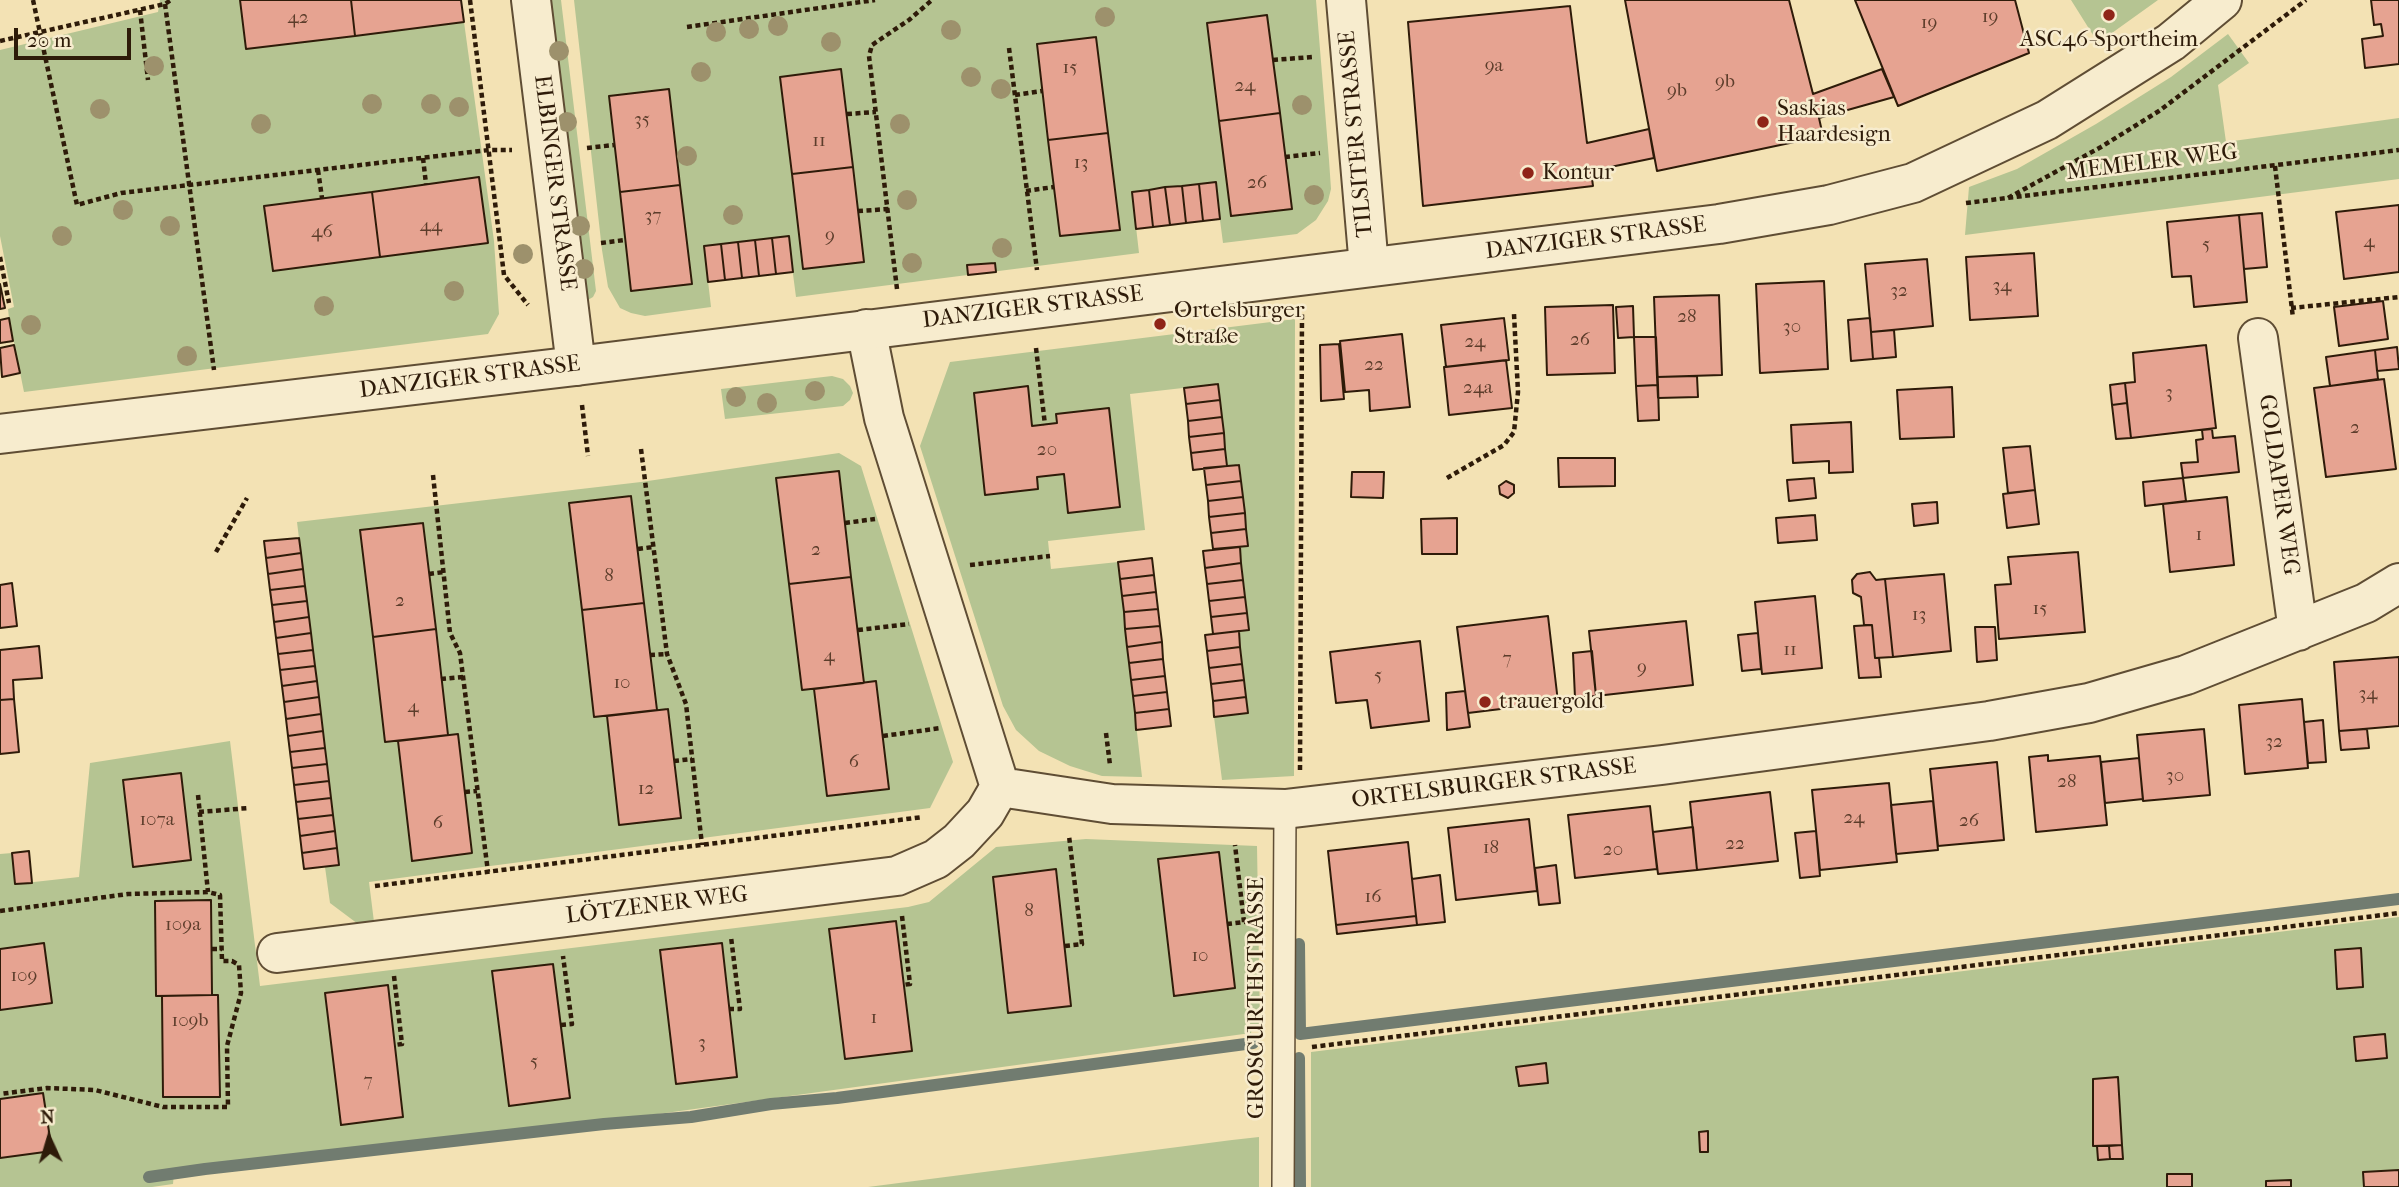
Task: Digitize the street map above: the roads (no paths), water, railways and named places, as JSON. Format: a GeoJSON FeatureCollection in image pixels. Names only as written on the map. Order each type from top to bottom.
{"type":"FeatureCollection","features":[{"type":"Feature","properties":{"kind":"street","name":"ELBINGER STRASSE"},"geometry":{"type":"LineString","coordinates":[[531,0],[576,366]]}},
{"type":"Feature","properties":{"kind":"street","name":"TILSITER STRASSE"},"geometry":{"type":"LineString","coordinates":[[1346,0],[1369,267]]}},
{"type":"Feature","properties":{"kind":"street","name":"DANZIGER STRASSE"},"geometry":{"type":"LineString","coordinates":[[0,434],[576,366],[1719,224],[1829,205],[1913,183],[2047,121],[2171,42],[2222,0]]}},
{"type":"Feature","properties":{"kind":"street"},"geometry":{"type":"LineString","coordinates":[[883,327],[884,418],[1000,788]]}},
{"type":"Feature","properties":{"kind":"street","name":"GOLDAPER WEG"},"geometry":{"type":"LineString","coordinates":[[2258,338],[2298,631]]}},
{"type":"Feature","properties":{"kind":"street","name":"ORTELSBURGER STRASSE"},"geometry":{"type":"LineString","coordinates":[[1000,788],[1112,804],[1285,809],[1662,765],[1989,721],[2089,703],[2186,675],[2366,603],[2399,583]]}},
{"type":"Feature","properties":{"kind":"street","name":"LÖTZENER WEG"},"geometry":{"type":"LineString","coordinates":[[278,953],[897,876],[936,859],[959,841],[985,813],[1000,788]]}},
{"type":"Feature","properties":{"kind":"lane","name":"GROSCURTHSTRASSE"},"geometry":{"type":"LineString","coordinates":[[1283,1187],[1285,809]]}},
{"type":"Feature","properties":{"kind":"waterway"},"geometry":{"type":"LineString","coordinates":[[1299,944],[1300,1034],[2399,899]]}},
{"type":"Feature","properties":{"kind":"waterway"},"geometry":{"type":"LineString","coordinates":[[149,1177],[604,1124],[691,1117],[771,1104],[837,1098],[1253,1043]]}},
{"type":"Feature","properties":{"kind":"waterway"},"geometry":{"type":"LineString","coordinates":[[1299,1058],[1300,1187]]}},
{"type":"Feature","properties":{"kind":"place","name":"ASC46-Sportheim"},"geometry":{"type":"Point","coordinates":[2109,15]}},
{"type":"Feature","properties":{"kind":"place","name":"Saskias Haardesign"},"geometry":{"type":"Point","coordinates":[1763,122]}},
{"type":"Feature","properties":{"kind":"place","name":"Kontur"},"geometry":{"type":"Point","coordinates":[1528,173]}},
{"type":"Feature","properties":{"kind":"place","name":"Ortelsburger Straße"},"geometry":{"type":"Point","coordinates":[1160,324]}},
{"type":"Feature","properties":{"kind":"place","name":"trauergold"},"geometry":{"type":"Point","coordinates":[1485,702]}}]}
